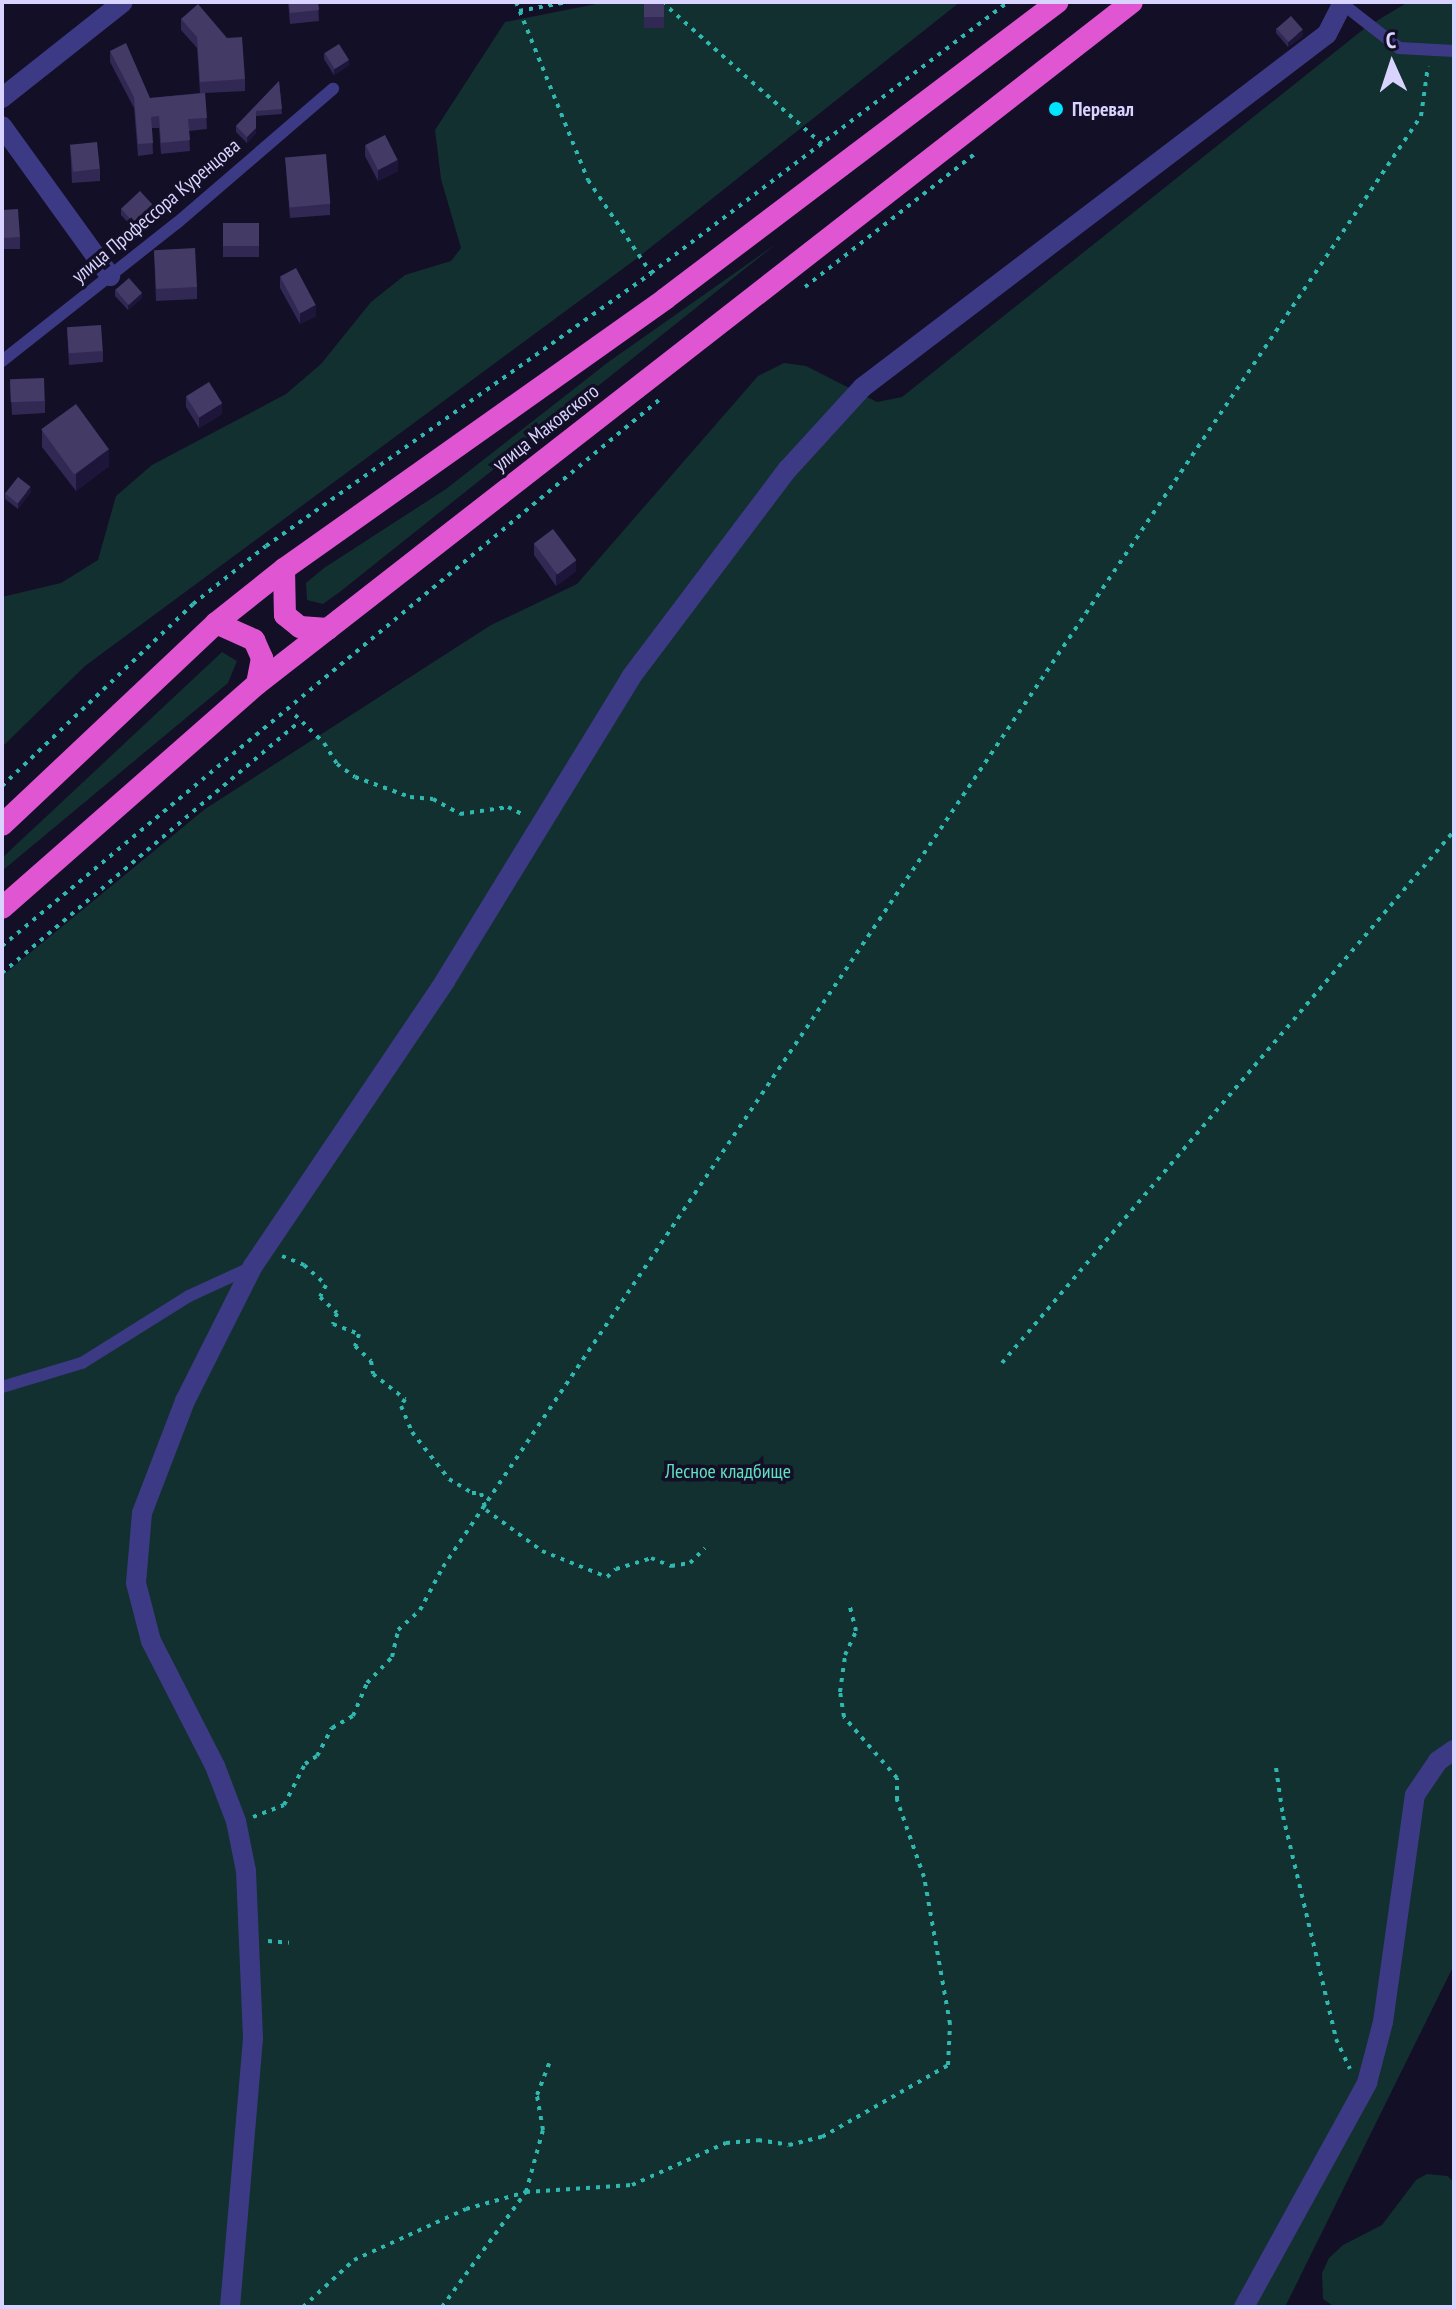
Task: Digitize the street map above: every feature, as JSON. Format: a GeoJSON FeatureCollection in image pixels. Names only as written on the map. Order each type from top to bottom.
{"type":"FeatureCollection","features":[{"type":"Feature","properties":{"kind":"highway","name":"улица Маковского"},"geometry":{"type":"LineString","coordinates":[[2,825],[216,623],[284,569],[689,281],[1057,2]]}},
{"type":"Feature","properties":{"kind":"highway","name":"улица Маковского"},"geometry":{"type":"LineString","coordinates":[[2,908],[257,684],[1132,2]]}},
{"type":"Feature","properties":{"kind":"highway"},"geometry":{"type":"LineString","coordinates":[[284,569],[280,591],[285,615],[300,627],[328,629]]}},
{"type":"Feature","properties":{"kind":"highway"},"geometry":{"type":"LineString","coordinates":[[216,623],[254,640],[262,658],[257,684]]}},
{"type":"Feature","properties":{"kind":"street"},"geometry":{"type":"LineString","coordinates":[[2,98],[123,2]]}},
{"type":"Feature","properties":{"kind":"street"},"geometry":{"type":"LineString","coordinates":[[230,2307],[253,2038],[246,1871],[236,1821],[215,1766],[151,1641],[136,1583],[142,1513],[185,1401],[253,1266],[445,981],[631,677],[788,469],[863,387],[1327,34],[1343,3]]}},
{"type":"Feature","properties":{"kind":"street"},"geometry":{"type":"LineString","coordinates":[[2,126],[110,276]]}},
{"type":"Feature","properties":{"kind":"street"},"geometry":{"type":"LineString","coordinates":[[1244,2307],[1361,2093],[1378,2053],[1415,1795],[1438,1761],[1454,1750]]}},
{"type":"Feature","properties":{"kind":"lane"},"geometry":{"type":"LineString","coordinates":[[1343,3],[1399,48],[1454,51]]}},
{"type":"Feature","properties":{"kind":"lane","name":"улица Профессора Куренцова"},"geometry":{"type":"LineString","coordinates":[[2,361],[110,276],[333,89]]}},
{"type":"Feature","properties":{"kind":"lane"},"geometry":{"type":"LineString","coordinates":[[2,1387],[82,1363],[189,1296],[253,1266]]}},
{"type":"Feature","properties":{"kind":"path"},"geometry":{"type":"LineString","coordinates":[[516,2],[588,180],[651,273]]}},
{"type":"Feature","properties":{"kind":"path"},"geometry":{"type":"LineString","coordinates":[[519,11],[567,2]]}},
{"type":"Feature","properties":{"kind":"path"},"geometry":{"type":"LineString","coordinates":[[662,2],[823,144]]}},
{"type":"Feature","properties":{"kind":"path"},"geometry":{"type":"LineString","coordinates":[[835,136],[1008,2]]}},
{"type":"Feature","properties":{"kind":"path"},"geometry":{"type":"LineString","coordinates":[[236,1821],[261,1817],[284,1805],[332,1728],[353,1716],[367,1683],[392,1657],[398,1630],[420,1610],[443,1567],[486,1510],[1421,116],[1430,51]]}},
{"type":"Feature","properties":{"kind":"path"},"geometry":{"type":"LineString","coordinates":[[799,291],[949,177]]}},
{"type":"Feature","properties":{"kind":"path"},"geometry":{"type":"LineString","coordinates":[[890,203],[900,215]]}},
{"type":"Feature","properties":{"kind":"path"},"geometry":{"type":"LineString","coordinates":[[2,946],[662,398]]}},
{"type":"Feature","properties":{"kind":"path"},"geometry":{"type":"LineString","coordinates":[[295,715],[355,777],[410,797],[433,799],[460,814],[508,807],[539,823]]}},
{"type":"Feature","properties":{"kind":"path"},"geometry":{"type":"LineString","coordinates":[[2,973],[300,721]]}},
{"type":"Feature","properties":{"kind":"path"},"geometry":{"type":"LineString","coordinates":[[1002,1363],[1454,831]]}},
{"type":"Feature","properties":{"kind":"path"},"geometry":{"type":"LineString","coordinates":[[265,1248],[304,1265],[326,1285],[320,1297],[337,1313],[333,1324],[359,1334],[355,1346],[371,1361],[373,1374],[405,1399],[401,1406],[428,1455],[449,1479],[481,1493],[486,1510],[561,1563],[607,1577],[616,1569],[651,1558],[671,1566],[690,1563],[705,1548]]}},
{"type":"Feature","properties":{"kind":"path"},"geometry":{"type":"LineString","coordinates":[[303,2307],[354,2260],[466,2209],[526,2192],[632,2185],[726,2143],[758,2140],[789,2145],[822,2137],[948,2065],[950,2024],[924,1877],[897,1800],[897,1778],[844,1717],[840,1692],[845,1655],[856,1631],[849,1602]]}},
{"type":"Feature","properties":{"kind":"path"},"geometry":{"type":"LineString","coordinates":[[1276,1768],[1283,1816],[1336,2039],[1361,2093]]}},
{"type":"Feature","properties":{"kind":"path"},"geometry":{"type":"LineString","coordinates":[[442,2307],[526,2192],[543,2130],[537,2095],[549,2063]]}},
{"type":"Feature","properties":{"kind":"green space"},"geometry":{"type":"Polygon","coordinates":[[[606,2],[960,2],[636,259],[85,666],[2,747],[2,597],[61,583],[98,560],[116,496],[152,465],[286,394],[321,364],[371,302],[405,275],[451,261],[461,248],[441,179],[435,130],[505,22],[606,2]]]}},
{"type":"Feature","properties":{"kind":"green space","name":"Лесное кладбище"},"geometry":{"type":"Polygon","coordinates":[[[1408,2],[1454,2],[1454,1965],[1285,2307],[2,2307],[2,976],[205,809],[491,625],[577,584],[758,376],[784,363],[806,366],[877,402],[902,397],[1365,28],[1408,2]]]}},
{"type":"Feature","properties":{"kind":"green space"},"geometry":{"type":"Polygon","coordinates":[[[776,244],[341,591],[323,604],[307,600],[306,583],[324,568],[446,489],[607,363],[776,244]]]}},
{"type":"Feature","properties":{"kind":"green space"},"geometry":{"type":"Polygon","coordinates":[[[222,652],[237,661],[228,683],[2,871],[2,858],[222,652]]]}},
{"type":"Feature","properties":{"kind":"green space"},"geometry":{"type":"Polygon","coordinates":[[[1427,2174],[1448,2176],[1454,2183],[1454,2307],[1335,2307],[1323,2299],[1322,2273],[1329,2258],[1343,2245],[1382,2225],[1416,2180],[1427,2174]]]}},
{"type":"Feature","properties":{"kind":"building"},"geometry":{"type":"Polygon","coordinates":[[[289,2],[318,2],[319,10],[290,13],[289,2]]]}},
{"type":"Feature","properties":{"kind":"building"},"geometry":{"type":"Polygon","coordinates":[[[644,2],[664,2],[664,17],[644,17],[644,2]]]}},
{"type":"Feature","properties":{"kind":"building"},"geometry":{"type":"Polygon","coordinates":[[[198,4],[227,38],[242,37],[245,79],[200,82],[197,37],[181,19],[198,4]]]}},
{"type":"Feature","properties":{"kind":"building"},"geometry":{"type":"Polygon","coordinates":[[[1291,16],[1303,30],[1288,42],[1277,28],[1291,16]]]}},
{"type":"Feature","properties":{"kind":"building"},"geometry":{"type":"Polygon","coordinates":[[[126,43],[150,98],[205,93],[207,118],[188,119],[190,140],[161,143],[159,116],[151,117],[153,143],[138,144],[134,97],[110,51],[126,43]]]}},
{"type":"Feature","properties":{"kind":"building"},"geometry":{"type":"Polygon","coordinates":[[[339,44],[349,60],[335,69],[325,53],[339,44]]]}},
{"type":"Feature","properties":{"kind":"building"},"geometry":{"type":"Polygon","coordinates":[[[279,81],[282,109],[256,111],[256,128],[247,137],[236,126],[279,81]]]}},
{"type":"Feature","properties":{"kind":"building"},"geometry":{"type":"Polygon","coordinates":[[[385,135],[398,160],[378,170],[365,145],[385,135]]]}},
{"type":"Feature","properties":{"kind":"building"},"geometry":{"type":"Polygon","coordinates":[[[97,142],[100,169],[73,172],[70,145],[97,142]]]}},
{"type":"Feature","properties":{"kind":"building"},"geometry":{"type":"Polygon","coordinates":[[[326,154],[330,204],[290,207],[285,158],[326,154]]]}},
{"type":"Feature","properties":{"kind":"building"},"geometry":{"type":"Polygon","coordinates":[[[140,191],[152,204],[133,222],[121,209],[140,191]]]}},
{"type":"Feature","properties":{"kind":"building"},"geometry":{"type":"Polygon","coordinates":[[[18,209],[20,237],[4,238],[2,210],[18,209]]]}},
{"type":"Feature","properties":{"kind":"building"},"geometry":{"type":"Polygon","coordinates":[[[223,223],[259,223],[259,246],[223,246],[223,223]]]}},
{"type":"Feature","properties":{"kind":"building"},"geometry":{"type":"Polygon","coordinates":[[[195,248],[197,287],[156,289],[154,250],[195,248]]]}},
{"type":"Feature","properties":{"kind":"building"},"geometry":{"type":"Polygon","coordinates":[[[296,268],[316,305],[300,314],[280,276],[296,268]]]}},
{"type":"Feature","properties":{"kind":"building"},"geometry":{"type":"Polygon","coordinates":[[[129,278],[142,293],[129,305],[115,290],[129,278]]]}},
{"type":"Feature","properties":{"kind":"building"},"geometry":{"type":"Polygon","coordinates":[[[101,325],[103,351],[69,353],[67,327],[101,325]]]}},
{"type":"Feature","properties":{"kind":"building"},"geometry":{"type":"Polygon","coordinates":[[[44,378],[45,401],[11,402],[10,379],[44,378]]]}},
{"type":"Feature","properties":{"kind":"building"},"geometry":{"type":"Polygon","coordinates":[[[209,382],[222,403],[199,418],[186,396],[209,382]]]}},
{"type":"Feature","properties":{"kind":"building"},"geometry":{"type":"Polygon","coordinates":[[[76,404],[109,449],[74,475],[41,429],[76,404]]]}},
{"type":"Feature","properties":{"kind":"building"},"geometry":{"type":"Polygon","coordinates":[[[18,477],[31,487],[18,503],[5,494],[18,477]]]}},
{"type":"Feature","properties":{"kind":"building"},"geometry":{"type":"Polygon","coordinates":[[[553,529],[576,560],[557,575],[534,543],[553,529]]]}},
{"type":"Feature","properties":{"kind":"place","name":"Перевал"},"geometry":{"type":"Point","coordinates":[1056,109]}}]}
